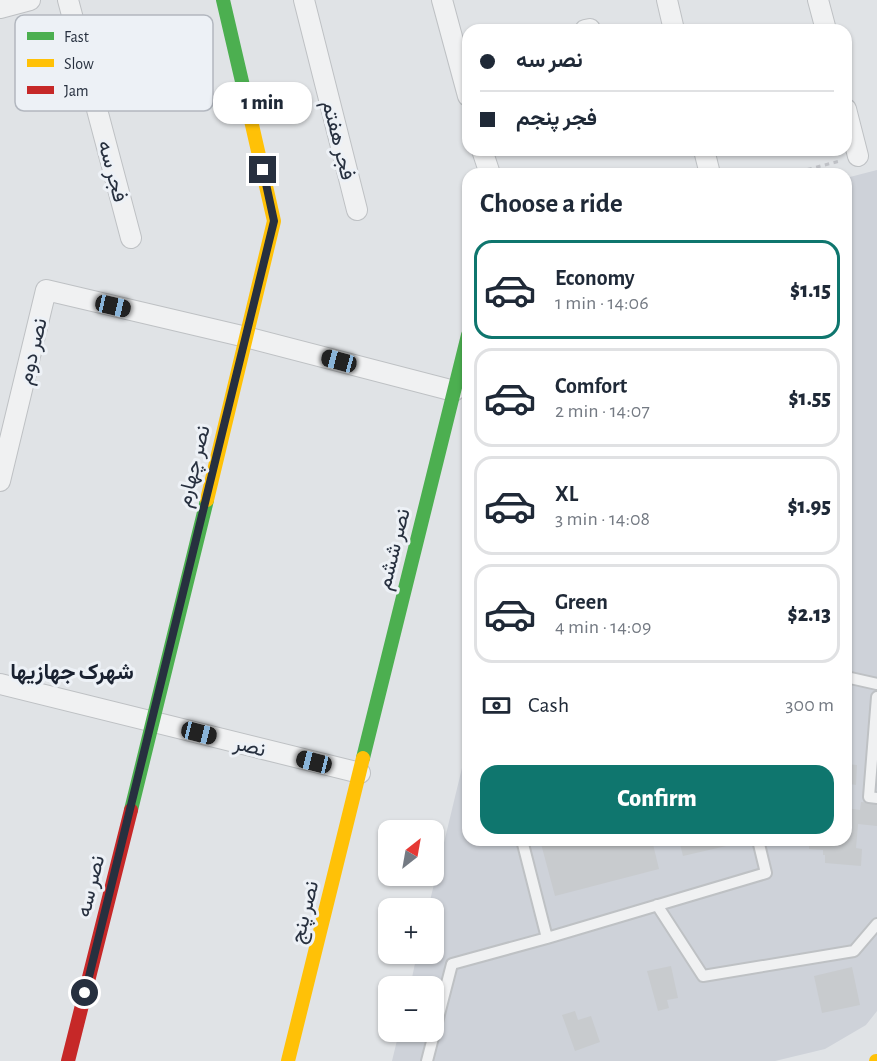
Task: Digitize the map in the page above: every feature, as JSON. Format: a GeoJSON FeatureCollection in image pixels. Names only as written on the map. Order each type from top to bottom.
{"type":"FeatureCollection","features":[{"type":"Feature","properties":{"kind":"street"},"geometry":{"type":"LineString","coordinates":[[0,8],[30,0]]}},
{"type":"Feature","properties":{"kind":"street","name":"فجر سه"},"geometry":{"type":"LineString","coordinates":[[68,0],[72,15]]}},
{"type":"Feature","properties":{"kind":"street","name":"نصر چهارم"},"geometry":{"type":"LineString","coordinates":[[153,722],[274,221],[224,0]]}},
{"type":"Feature","properties":{"kind":"street","name":"فجر هفتم"},"geometry":{"type":"LineString","coordinates":[[304,0],[357,210]]}},
{"type":"Feature","properties":{"kind":"street"},"geometry":{"type":"LineString","coordinates":[[442,0],[462,55]]}},
{"type":"Feature","properties":{"kind":"street"},"geometry":{"type":"LineString","coordinates":[[667,0],[673,24]]}},
{"type":"Feature","properties":{"kind":"street"},"geometry":{"type":"LineString","coordinates":[[818,0],[824,24]]}},
{"type":"Feature","properties":{"kind":"street","name":"فجر سه"},"geometry":{"type":"LineString","coordinates":[[97,111],[131,238]]}},
{"type":"Feature","properties":{"kind":"street"},"geometry":{"type":"LineString","coordinates":[[852,132],[858,156]]}},
{"type":"Feature","properties":{"kind":"street","name":"نصر دوم"},"geometry":{"type":"LineString","coordinates":[[0,481],[46,290],[246,337]]}},
{"type":"Feature","properties":{"kind":"street"},"geometry":{"type":"LineString","coordinates":[[246,337],[454,391]]}},
{"type":"Feature","properties":{"kind":"street","name":"نصر ششم"},"geometry":{"type":"LineString","coordinates":[[360,773],[462,359]]}},
{"type":"Feature","properties":{"kind":"street","name":"نصر"},"geometry":{"type":"LineString","coordinates":[[0,684],[360,773]]}},
{"type":"Feature","properties":{"kind":"street","name":"نصر سه"},"geometry":{"type":"LineString","coordinates":[[68,1061],[153,722]]}},
{"type":"Feature","properties":{"kind":"street","name":"نصر پنج"},"geometry":{"type":"LineString","coordinates":[[288,1061],[360,773]]}},
{"type":"Feature","properties":{"kind":"lane"},"geometry":{"type":"LineString","coordinates":[[852,678],[877,684]]}},
{"type":"Feature","properties":{"kind":"lane"},"geometry":{"type":"LineString","coordinates":[[877,697],[869,797],[877,798]]}},
{"type":"Feature","properties":{"kind":"lane"},"geometry":{"type":"LineString","coordinates":[[524,846],[547,938]]}},
{"type":"Feature","properties":{"kind":"lane"},"geometry":{"type":"LineString","coordinates":[[427,1061],[452,964],[766,873],[759,846]]}},
{"type":"Feature","properties":{"kind":"lane"},"geometry":{"type":"LineString","coordinates":[[657,905],[703,976],[854,951],[877,924]]}},
{"type":"Feature","properties":{"kind":"path"},"geometry":{"type":"LineString","coordinates":[[813,168],[858,156]]}},
{"type":"Feature","properties":{"kind":"shaded area"},"geometry":{"type":"Polygon","coordinates":[[[877,170],[877,1011],[866,1025],[825,1049],[775,1061],[392,1061],[397,1042],[444,1042],[444,976],[412,976],[415,964],[444,964],[444,898],[431,898],[434,886],[444,886],[444,843],[462,768],[462,846],[852,846],[852,176],[877,170]]]}},
{"type":"Feature","properties":{"kind":"building"},"geometry":{"type":"Polygon","coordinates":[[[852,765],[857,765],[856,785],[852,784],[852,765]]]}},
{"type":"Feature","properties":{"kind":"building"},"geometry":{"type":"Polygon","coordinates":[[[861,802],[877,803],[877,826],[858,824],[856,848],[862,849],[861,866],[825,863],[823,850],[809,849],[809,846],[852,846],[852,809],[860,810],[861,802]]]}},
{"type":"Feature","properties":{"kind":"building"},"geometry":{"type":"Polygon","coordinates":[[[542,846],[653,846],[659,869],[555,896],[542,846]]]}},
{"type":"Feature","properties":{"kind":"building"},"geometry":{"type":"Polygon","coordinates":[[[680,846],[726,846],[683,856],[680,846]]]}},
{"type":"Feature","properties":{"kind":"building"},"geometry":{"type":"Polygon","coordinates":[[[671,966],[678,998],[667,1000],[669,1008],[658,1011],[647,971],[671,966]]]}},
{"type":"Feature","properties":{"kind":"building"},"geometry":{"type":"Polygon","coordinates":[[[852,967],[860,1005],[822,1013],[814,976],[852,967]]]}},
{"type":"Feature","properties":{"kind":"building"},"geometry":{"type":"Polygon","coordinates":[[[575,1011],[578,1020],[591,1016],[600,1042],[575,1051],[562,1015],[575,1011]]]}},
{"type":"Feature","properties":{"kind":"traffic: fast"},"geometry":{"type":"LineString","coordinates":[[223,0],[247,103]]}},
{"type":"Feature","properties":{"kind":"traffic: fast"},"geometry":{"type":"LineString","coordinates":[[363,758],[462,359]]}},
{"type":"Feature","properties":{"kind":"traffic: fast"},"geometry":{"type":"LineString","coordinates":[[131,810],[207,500]]}},
{"type":"Feature","properties":{"kind":"traffic: slow"},"geometry":{"type":"LineString","coordinates":[[207,500],[274,221],[247,103]]}},
{"type":"Feature","properties":{"kind":"traffic: slow"},"geometry":{"type":"LineString","coordinates":[[288,1061],[363,758]]}},
{"type":"Feature","properties":{"kind":"traffic: jam"},"geometry":{"type":"LineString","coordinates":[[68,1061],[131,810]]}},
{"type":"Feature","properties":{"kind":"district","name":"شهرک جهازیها"},"geometry":{"type":"Point","coordinates":[72,671]}},
{"type":"Feature","properties":{"kind":"route"},"geometry":{"type":"LineString","coordinates":[[85,993],[274,221],[263,170]]}}]}
